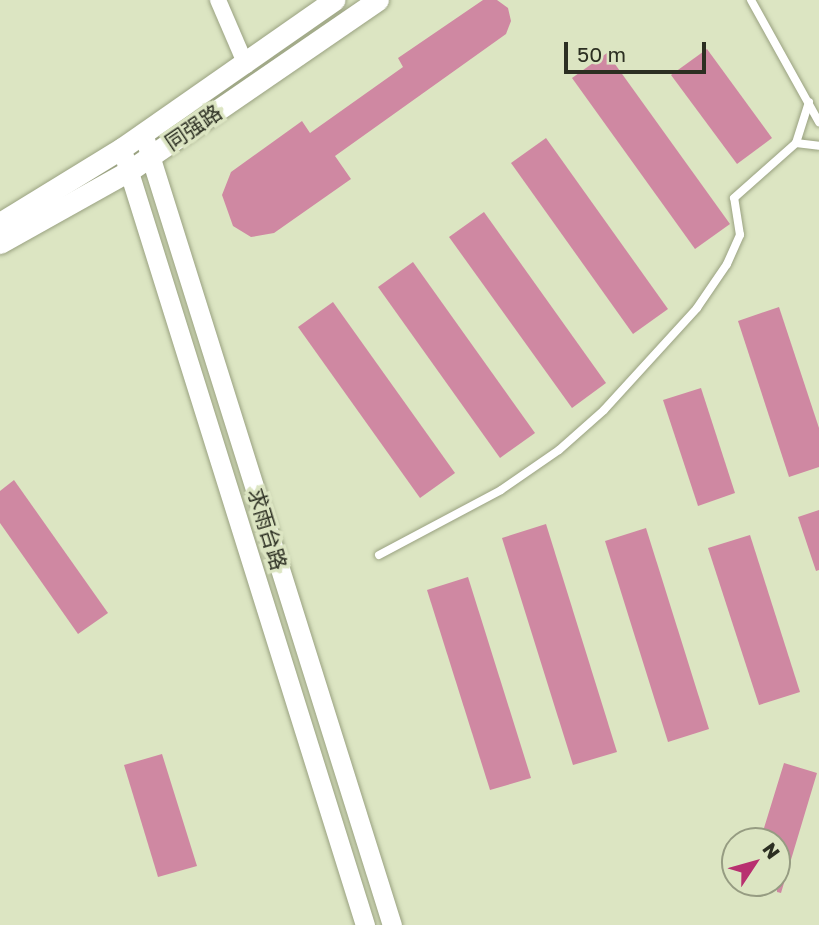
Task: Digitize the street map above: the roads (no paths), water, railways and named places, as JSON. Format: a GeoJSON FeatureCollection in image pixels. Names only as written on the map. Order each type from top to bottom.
{"type":"FeatureCollection","features":[{"type":"Feature","properties":{"kind":"main road","name":"同强路"},"geometry":{"type":"LineString","coordinates":[[0,223],[122,148],[246,65],[334,0]]}},
{"type":"Feature","properties":{"kind":"main road","name":"同强路"},"geometry":{"type":"LineString","coordinates":[[0,243],[129,171],[378,0]]}},
{"type":"Feature","properties":{"kind":"street"},"geometry":{"type":"LineString","coordinates":[[218,0],[246,65]]}},
{"type":"Feature","properties":{"kind":"street","name":"求雨台路"},"geometry":{"type":"LineString","coordinates":[[143,133],[392,925]]}},
{"type":"Feature","properties":{"kind":"street","name":"求雨台路"},"geometry":{"type":"LineString","coordinates":[[122,148],[365,925]]}},
{"type":"Feature","properties":{"kind":"lane"},"geometry":{"type":"LineString","coordinates":[[751,0],[819,122]]}},
{"type":"Feature","properties":{"kind":"lane"},"geometry":{"type":"LineString","coordinates":[[379,555],[501,490],[559,450],[604,410],[697,308],[727,264],[740,235],[734,198],[796,143],[809,102]]}},
{"type":"Feature","properties":{"kind":"lane"},"geometry":{"type":"LineString","coordinates":[[796,143],[819,146]]}}]}
